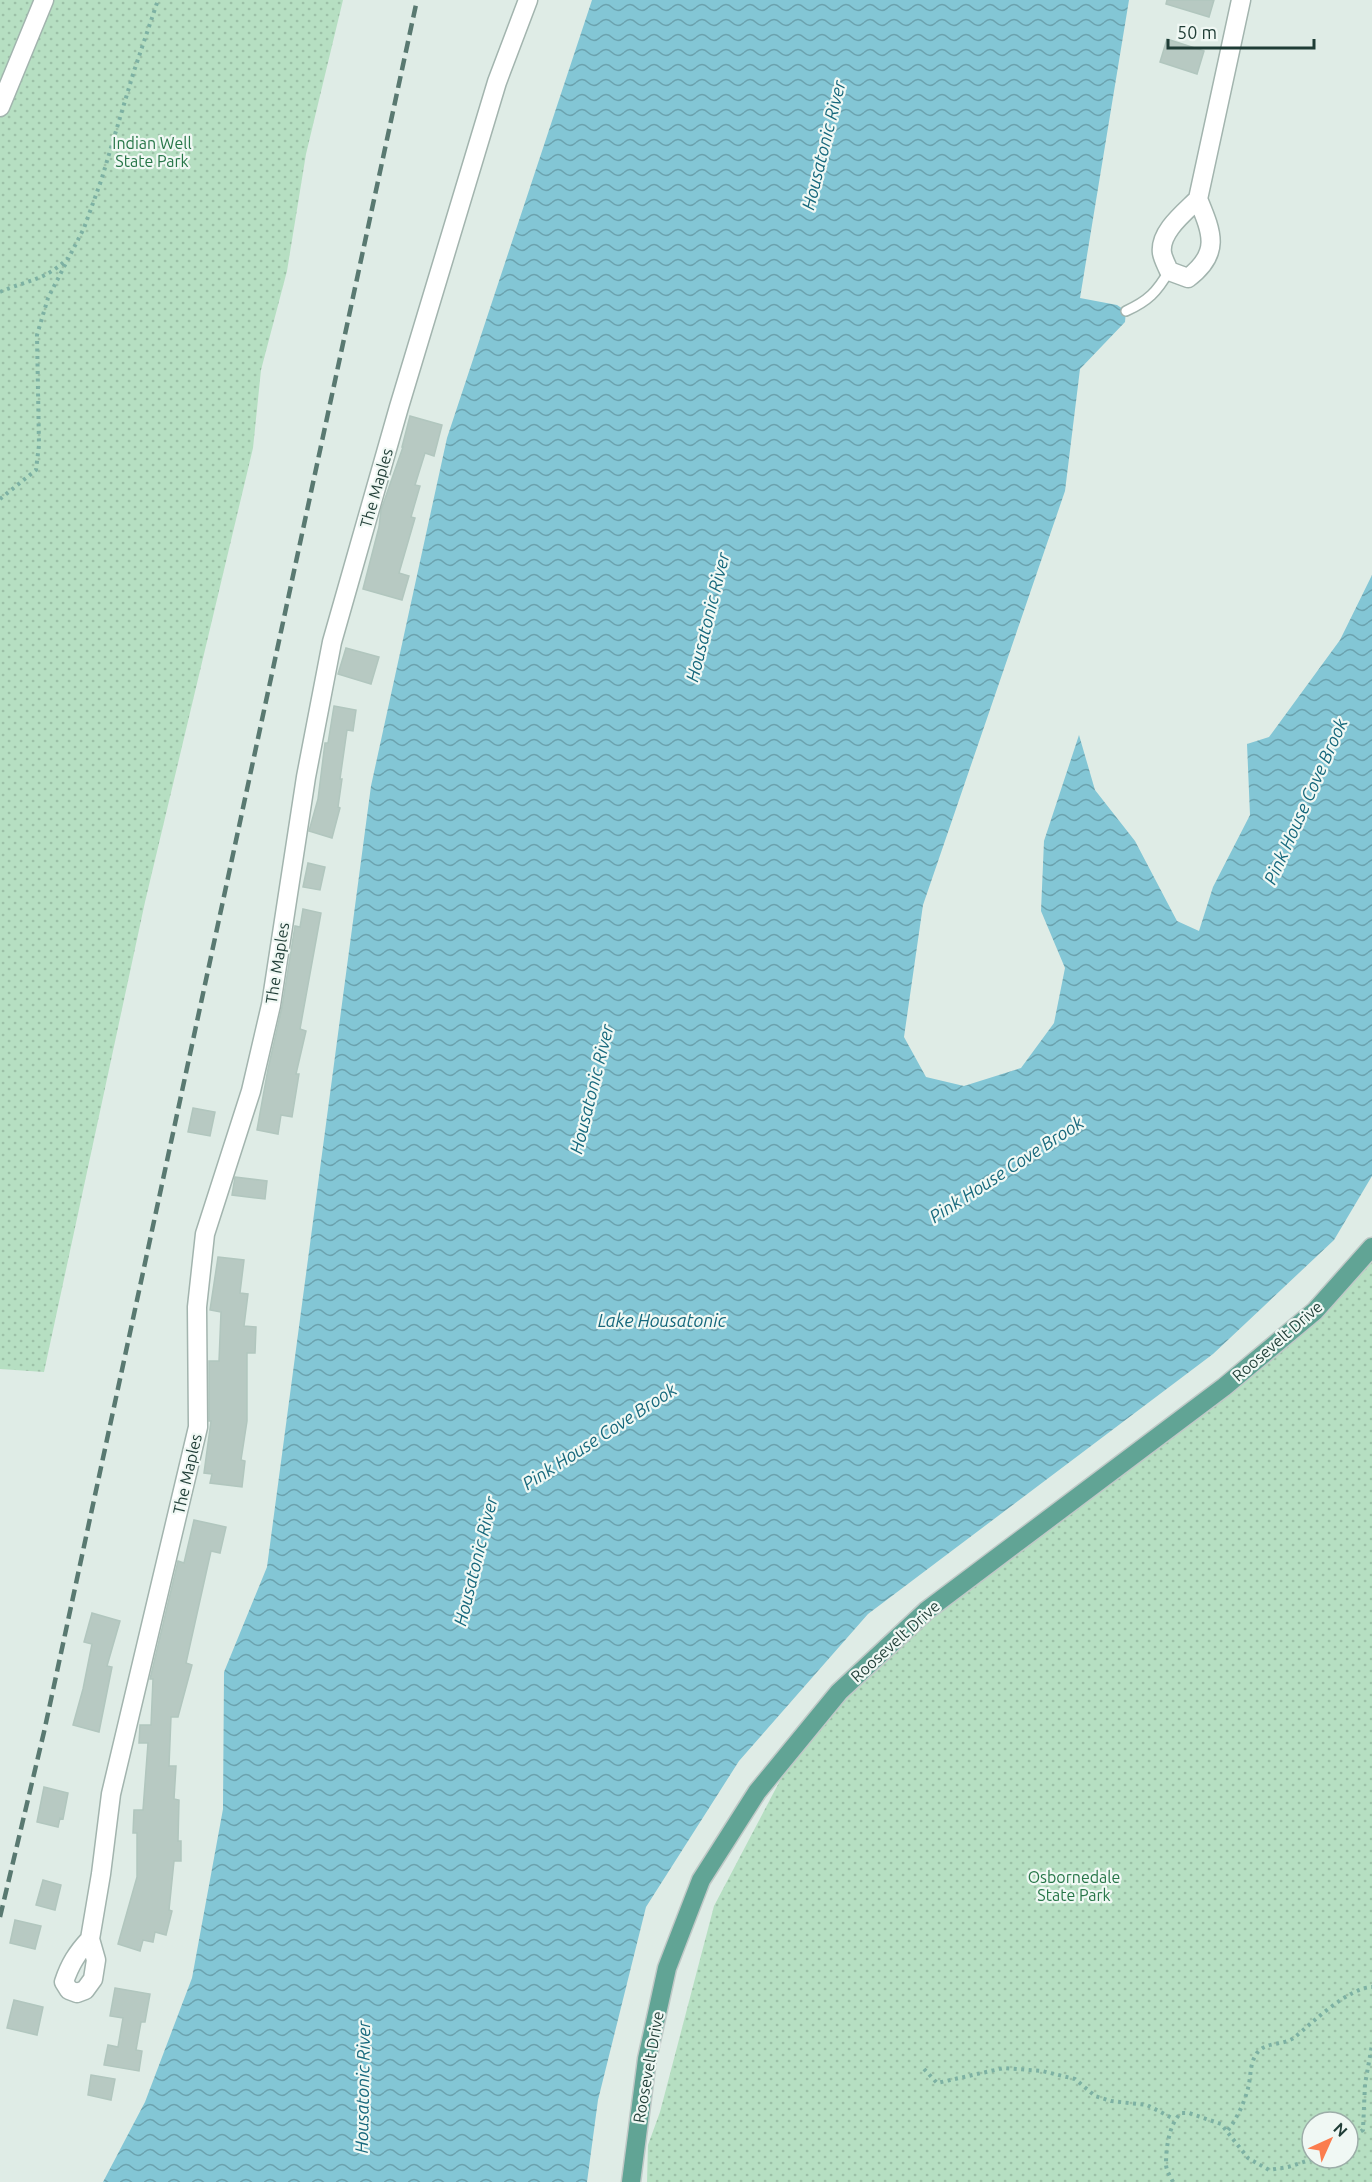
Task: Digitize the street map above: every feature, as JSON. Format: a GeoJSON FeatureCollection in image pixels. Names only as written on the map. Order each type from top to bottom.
{"type":"FeatureCollection","features":[{"type":"Feature","properties":{"kind":"main road","name":"Roosevelt Drive"},"geometry":{"type":"LineString","coordinates":[[630,2182],[646,2059],[667,1968],[701,1881],[757,1792],[839,1692],[926,1611],[1224,1388],[1315,1311],[1372,1247]]}},
{"type":"Feature","properties":{"kind":"street"},"geometry":{"type":"LineString","coordinates":[[0,107],[44,0]]}},
{"type":"Feature","properties":{"kind":"street","name":"The Maples"},"geometry":{"type":"LineString","coordinates":[[90,1939],[111,1794],[198,1427],[197,1307],[205,1234],[251,1091],[271,1005],[306,777],[332,642],[496,82],[528,0]]}},
{"type":"Feature","properties":{"kind":"street"},"geometry":{"type":"LineString","coordinates":[[1198,199],[1209,225],[1211,249],[1202,267],[1188,278],[1169,271],[1162,252],[1166,236],[1177,220],[1198,199],[1214,137],[1241,0]]}},
{"type":"Feature","properties":{"kind":"lane"},"geometry":{"type":"LineString","coordinates":[[1126,311],[1143,304],[1151,297],[1169,271]]}},
{"type":"Feature","properties":{"kind":"path"},"geometry":{"type":"LineString","coordinates":[[0,499],[36,470],[39,445],[37,335],[48,298],[84,228],[101,181],[158,0]]}},
{"type":"Feature","properties":{"kind":"path"},"geometry":{"type":"LineString","coordinates":[[0,292],[35,281],[57,269],[71,255]]}},
{"type":"Feature","properties":{"kind":"path"},"geometry":{"type":"LineString","coordinates":[[1228,2130],[1234,2123],[1246,2091],[1251,2062],[1258,2051],[1277,2042],[1290,2041],[1306,2026],[1348,1996],[1372,1987]]}},
{"type":"Feature","properties":{"kind":"path"},"geometry":{"type":"LineString","coordinates":[[1360,2132],[1363,2130],[1365,2084],[1372,2044]]}},
{"type":"Feature","properties":{"kind":"path"},"geometry":{"type":"LineString","coordinates":[[924,2069],[937,2083],[1004,2068],[1057,2073],[1075,2079],[1095,2096],[1111,2101],[1147,2105],[1174,2119]]}},
{"type":"Feature","properties":{"kind":"path"},"geometry":{"type":"LineString","coordinates":[[1173,2182],[1166,2166],[1169,2139],[1174,2119],[1181,2113],[1189,2113],[1221,2124],[1248,2158],[1269,2170],[1300,2163]]}},
{"type":"Feature","properties":{"kind":"green space","name":"Indian Well State Park"},"geometry":{"type":"Polygon","coordinates":[[[0,0],[343,0],[306,154],[287,271],[261,370],[253,448],[145,902],[44,1372],[0,1369],[0,0]]]}},
{"type":"Feature","properties":{"kind":"green space","name":"Osbornedale State Park"},"geometry":{"type":"Polygon","coordinates":[[[1372,1258],[1372,2182],[647,2182],[648,2145],[660,2112],[714,1906],[785,1771],[859,1682],[978,1575],[1372,1258]]]}},
{"type":"Feature","properties":{"kind":"water","name":"Lake Housatonic"},"geometry":{"type":"Polygon","coordinates":[[[592,0],[1129,0],[1080,298],[1117,305],[1126,311],[1125,322],[1080,369],[1065,491],[923,905],[904,1037],[926,1077],[964,1086],[1021,1068],[1054,1023],[1065,968],[1041,911],[1044,841],[1079,735],[1095,790],[1135,841],[1177,921],[1199,931],[1213,887],[1250,815],[1247,744],[1269,737],[1340,640],[1372,575],[1372,1176],[1334,1240],[1213,1354],[868,1614],[739,1761],[646,1907],[598,2100],[587,2182],[103,2182],[145,2102],[192,1978],[223,1809],[224,1672],[267,1567],[371,786],[447,438],[592,0]]]}},
{"type":"Feature","properties":{"kind":"building"},"geometry":{"type":"Polygon","coordinates":[[[1167,0],[1214,0],[1209,17],[1166,4],[1167,0]]]}},
{"type":"Feature","properties":{"kind":"building"},"geometry":{"type":"Polygon","coordinates":[[[1167,39],[1204,51],[1197,74],[1160,62],[1167,39]]]}},
{"type":"Feature","properties":{"kind":"building"},"geometry":{"type":"Polygon","coordinates":[[[410,416],[442,425],[434,456],[425,453],[415,485],[420,486],[411,517],[415,518],[399,573],[409,576],[402,600],[363,589],[379,527],[381,510],[403,447],[410,416]]]}},
{"type":"Feature","properties":{"kind":"building"},"geometry":{"type":"Polygon","coordinates":[[[346,648],[379,657],[371,684],[338,674],[346,648]]]}},
{"type":"Feature","properties":{"kind":"building"},"geometry":{"type":"Polygon","coordinates":[[[334,706],[356,710],[353,731],[347,730],[340,779],[342,779],[338,807],[340,808],[332,838],[309,831],[318,799],[325,743],[328,743],[334,706]]]}},
{"type":"Feature","properties":{"kind":"building"},"geometry":{"type":"Polygon","coordinates":[[[308,863],[325,867],[320,890],[303,887],[308,863]]]}},
{"type":"Feature","properties":{"kind":"building"},"geometry":{"type":"Polygon","coordinates":[[[303,909],[321,913],[300,1029],[306,1031],[296,1074],[299,1074],[292,1117],[281,1115],[278,1134],[257,1130],[282,1007],[295,926],[300,927],[303,909]]]}},
{"type":"Feature","properties":{"kind":"building"},"geometry":{"type":"Polygon","coordinates":[[[193,1108],[215,1112],[210,1136],[188,1132],[193,1108]]]}},
{"type":"Feature","properties":{"kind":"building"},"geometry":{"type":"Polygon","coordinates":[[[235,1177],[267,1181],[265,1199],[232,1195],[235,1177]]]}},
{"type":"Feature","properties":{"kind":"building"},"geometry":{"type":"Polygon","coordinates":[[[218,1257],[244,1260],[240,1293],[248,1294],[244,1326],[256,1327],[255,1353],[247,1353],[247,1421],[241,1460],[245,1461],[242,1487],[210,1483],[212,1474],[204,1473],[211,1421],[209,1421],[209,1361],[219,1361],[221,1312],[210,1310],[218,1257]]]}},
{"type":"Feature","properties":{"kind":"building"},"geometry":{"type":"Polygon","coordinates":[[[194,1520],[226,1527],[220,1553],[211,1551],[186,1663],[192,1665],[178,1717],[171,1717],[169,1766],[176,1766],[174,1799],[179,1800],[178,1841],[181,1841],[181,1861],[174,1861],[169,1910],[172,1911],[166,1935],[155,1932],[153,1942],[143,1940],[140,1951],[118,1944],[137,1877],[137,1833],[133,1833],[134,1810],[143,1810],[148,1743],[139,1743],[140,1725],[151,1725],[153,1679],[150,1679],[178,1561],[184,1563],[194,1520]]]}},
{"type":"Feature","properties":{"kind":"building"},"geometry":{"type":"Polygon","coordinates":[[[92,1613],[120,1621],[107,1666],[112,1667],[99,1732],[73,1725],[92,1644],[84,1642],[92,1613]]]}},
{"type":"Feature","properties":{"kind":"building"},"geometry":{"type":"Polygon","coordinates":[[[44,1787],[68,1793],[63,1819],[60,1818],[58,1827],[37,1822],[44,1787]]]}},
{"type":"Feature","properties":{"kind":"building"},"geometry":{"type":"Polygon","coordinates":[[[43,1880],[61,1885],[55,1910],[36,1905],[43,1880]]]}},
{"type":"Feature","properties":{"kind":"building"},"geometry":{"type":"Polygon","coordinates":[[[15,1920],[41,1926],[35,1949],[10,1943],[15,1920]]]}},
{"type":"Feature","properties":{"kind":"building"},"geometry":{"type":"Polygon","coordinates":[[[115,1988],[150,1994],[145,2022],[141,2022],[136,2050],[142,2051],[139,2071],[104,2065],[108,2045],[118,2047],[123,2018],[110,2016],[115,1988]]]}},
{"type":"Feature","properties":{"kind":"building"},"geometry":{"type":"Polygon","coordinates":[[[14,2000],[43,2007],[37,2035],[7,2028],[14,2000]]]}},
{"type":"Feature","properties":{"kind":"building"},"geometry":{"type":"Polygon","coordinates":[[[91,2075],[115,2079],[111,2100],[88,2095],[91,2075]]]}},
{"type":"Feature","properties":{"kind":"railway"},"geometry":{"type":"LineString","coordinates":[[0,1917],[44,1732],[417,0]]}},
{"type":"Feature","properties":{"kind":"water label","name":"Housatonic River"},"geometry":{"type":"Point","coordinates":[823,145]}},
{"type":"Feature","properties":{"kind":"water label","name":"Housatonic River"},"geometry":{"type":"Point","coordinates":[707,617]}},
{"type":"Feature","properties":{"kind":"water label","name":"Pink House Cove Brook"},"geometry":{"type":"Point","coordinates":[1305,801]}},
{"type":"Feature","properties":{"kind":"water label","name":"Housatonic River"},"geometry":{"type":"Point","coordinates":[591,1089]}},
{"type":"Feature","properties":{"kind":"water label","name":"Pink House Cove Brook"},"geometry":{"type":"Point","coordinates":[1006,1169]}},
{"type":"Feature","properties":{"kind":"water label","name":"Pink House Cove Brook"},"geometry":{"type":"Point","coordinates":[599,1436]}},
{"type":"Feature","properties":{"kind":"water label","name":"Housatonic River"},"geometry":{"type":"Point","coordinates":[475,1561]}},
{"type":"Feature","properties":{"kind":"water label","name":"Housatonic River"},"geometry":{"type":"Point","coordinates":[362,2087]}}]}
